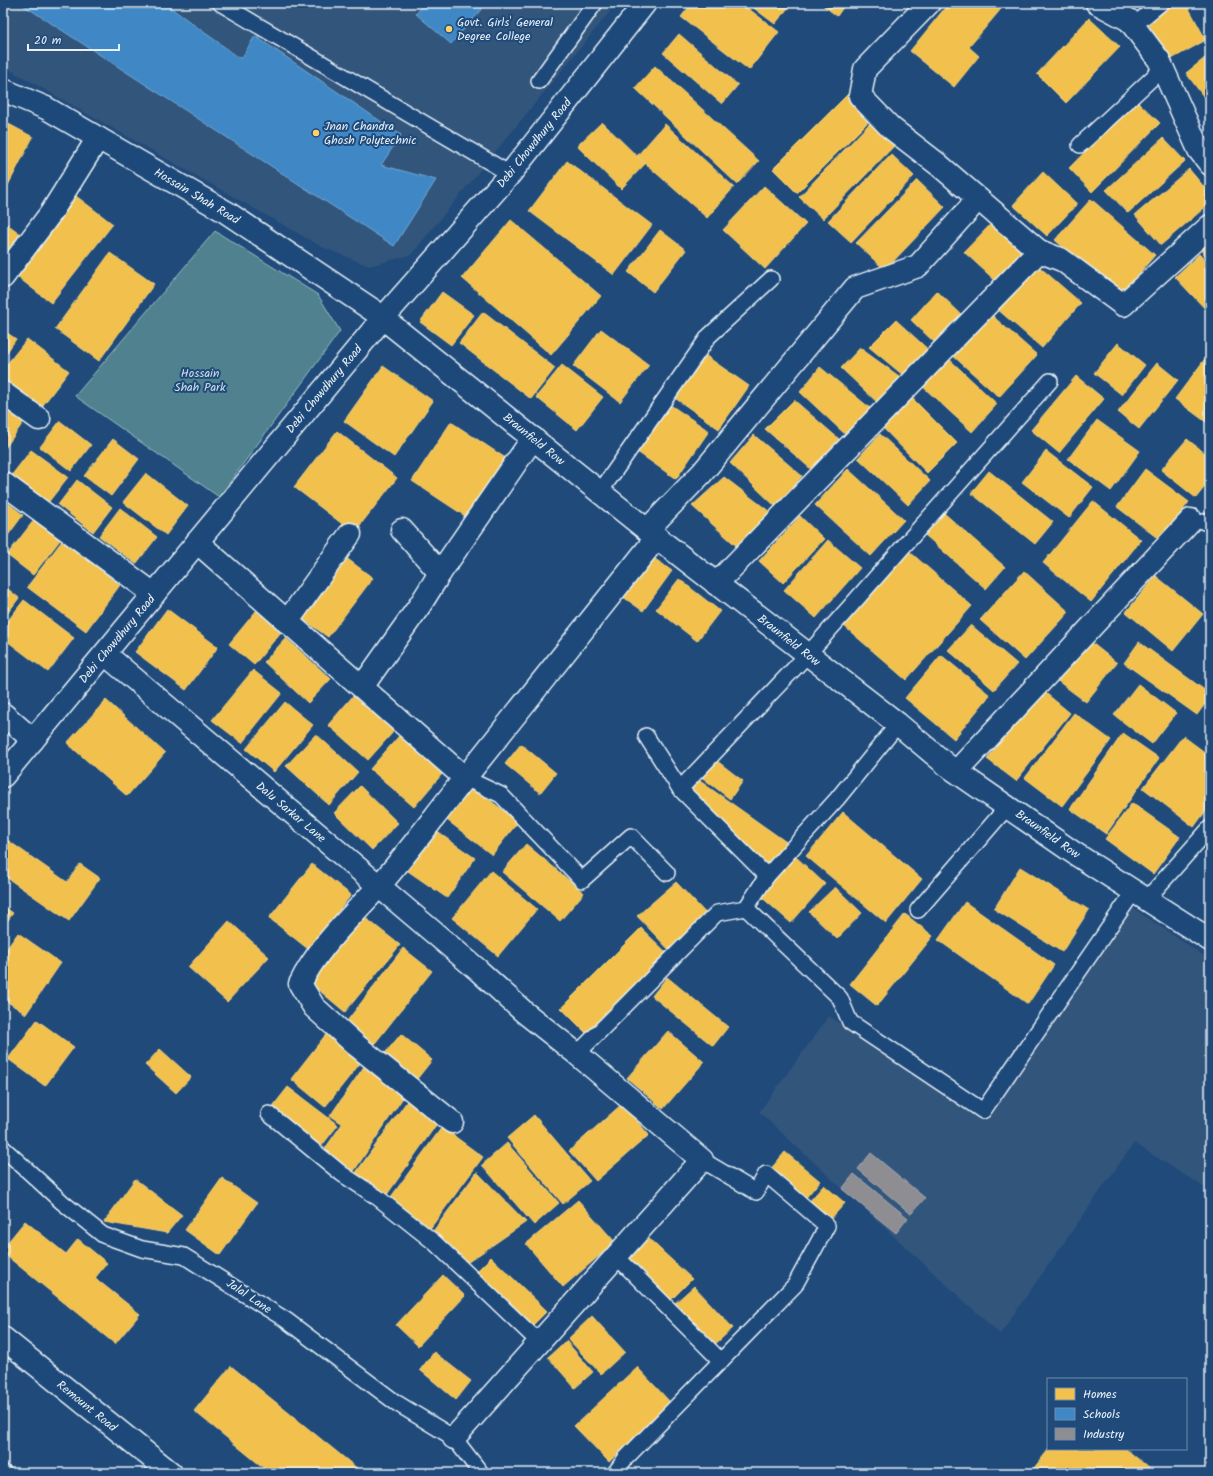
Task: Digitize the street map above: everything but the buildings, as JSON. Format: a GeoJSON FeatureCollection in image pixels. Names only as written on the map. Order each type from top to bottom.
{"type":"FeatureCollection","features":[{"type":"Feature","properties":{"kind":"street","name":"Debi Chowdhury Road"},"geometry":{"type":"LineString","coordinates":[[3,776],[382,318],[510,174],[645,3]]}},
{"type":"Feature","properties":{"kind":"street"},"geometry":{"type":"LineString","coordinates":[[929,3],[865,69],[860,96],[891,128],[939,165],[1040,252],[1062,260],[1123,305],[1210,226]]}},
{"type":"Feature","properties":{"kind":"street"},"geometry":{"type":"LineString","coordinates":[[1097,3],[1128,16],[1159,60],[1199,150],[1210,164]]}},
{"type":"Feature","properties":{"kind":"street","name":"Hossain Shah Road"},"geometry":{"type":"LineString","coordinates":[[3,90],[46,108],[226,212],[382,318]]}},
{"type":"Feature","properties":{"kind":"street"},"geometry":{"type":"LineString","coordinates":[[3,277],[52,213],[98,138]]}},
{"type":"Feature","properties":{"kind":"street"},"geometry":{"type":"LineString","coordinates":[[452,1122],[356,1045],[314,1007],[300,984],[309,966],[341,927],[379,886],[465,778],[652,533],[855,288],[918,266],[978,199]]}},
{"type":"Feature","properties":{"kind":"street"},"geometry":{"type":"LineString","coordinates":[[716,584],[1040,252]]}},
{"type":"Feature","properties":{"kind":"street","name":"Braunfield Row"},"geometry":{"type":"LineString","coordinates":[[382,318],[716,584],[898,724],[957,772],[1074,853],[1210,940]]}},
{"type":"Feature","properties":{"kind":"street"},"geometry":{"type":"LineString","coordinates":[[3,393],[38,419]]}},
{"type":"Feature","properties":{"kind":"street"},"geometry":{"type":"LineString","coordinates":[[362,687],[420,606],[440,573],[533,438]]}},
{"type":"Feature","properties":{"kind":"street"},"geometry":{"type":"LineString","coordinates":[[3,483],[154,594]]}},
{"type":"Feature","properties":{"kind":"street"},"geometry":{"type":"LineString","coordinates":[[957,772],[1202,521]]}},
{"type":"Feature","properties":{"kind":"street"},"geometry":{"type":"LineString","coordinates":[[402,530],[440,573]]}},
{"type":"Feature","properties":{"kind":"street"},"geometry":{"type":"LineString","coordinates":[[288,622],[350,534]]}},
{"type":"Feature","properties":{"kind":"street"},"geometry":{"type":"LineString","coordinates":[[197,542],[465,778]]}},
{"type":"Feature","properties":{"kind":"street","name":"Dalu Sarkar Lane"},"geometry":{"type":"LineString","coordinates":[[105,654],[478,970],[524,1012],[577,1054],[702,1160]]}},
{"type":"Feature","properties":{"kind":"street"},"geometry":{"type":"LineString","coordinates":[[3,714],[33,740]]}},
{"type":"Feature","properties":{"kind":"street"},"geometry":{"type":"LineString","coordinates":[[454,1438],[702,1160]]}},
{"type":"Feature","properties":{"kind":"street","name":"Remount Road"},"geometry":{"type":"LineString","coordinates":[[3,1338],[171,1473]]}},
{"type":"Feature","properties":{"kind":"lane"},"geometry":{"type":"LineString","coordinates":[[220,3],[510,174]]}},
{"type":"Feature","properties":{"kind":"lane"},"geometry":{"type":"LineString","coordinates":[[539,81],[595,3]]}},
{"type":"Feature","properties":{"kind":"lane"},"geometry":{"type":"LineString","coordinates":[[1128,16],[1161,3]]}},
{"type":"Feature","properties":{"kind":"lane"},"geometry":{"type":"LineString","coordinates":[[1080,145],[1162,68]]}},
{"type":"Feature","properties":{"kind":"lane"},"geometry":{"type":"LineString","coordinates":[[600,492],[709,336],[771,279]]}},
{"type":"Feature","properties":{"kind":"lane"},"geometry":{"type":"LineString","coordinates":[[680,789],[808,654],[1050,381]]}},
{"type":"Feature","properties":{"kind":"lane"},"geometry":{"type":"LineString","coordinates":[[577,1054],[717,913],[746,908],[767,876],[837,799],[898,724]]}},
{"type":"Feature","properties":{"kind":"lane"},"geometry":{"type":"LineString","coordinates":[[646,736],[680,789],[767,876]]}},
{"type":"Feature","properties":{"kind":"lane"},"geometry":{"type":"LineString","coordinates":[[465,778],[501,795],[582,880],[631,836],[667,873]]}},
{"type":"Feature","properties":{"kind":"lane"},"geometry":{"type":"LineString","coordinates":[[918,910],[1008,806]]}},
{"type":"Feature","properties":{"kind":"lane"},"geometry":{"type":"LineString","coordinates":[[746,908],[840,998],[850,1022],[983,1111],[1140,895],[1210,828]]}},
{"type":"Feature","properties":{"kind":"lane"},"geometry":{"type":"LineString","coordinates":[[269,1114],[342,1174],[377,1197],[435,1243],[539,1342]]}},
{"type":"Feature","properties":{"kind":"lane","name":"Jalal Lane"},"geometry":{"type":"LineString","coordinates":[[3,1148],[62,1202],[103,1235],[142,1249],[184,1256],[286,1320],[395,1402],[454,1438],[481,1473]]}},
{"type":"Feature","properties":{"kind":"lane"},"geometry":{"type":"LineString","coordinates":[[615,1473],[625,1459],[795,1285],[827,1226],[766,1174],[756,1192],[702,1160]]}},
{"type":"Feature","properties":{"kind":"lane"},"geometry":{"type":"LineString","coordinates":[[616,1256],[721,1361]]}},
{"type":"Feature","properties":{"kind":"shaded area","name":"Jnan Chandra Ghosh Polytechnic"},"geometry":{"type":"Polygon","coordinates":[[[3,3],[617,3],[411,255],[369,266],[322,247],[3,66],[3,3]]]}},
{"type":"Feature","properties":{"kind":"shaded area"},"geometry":{"type":"Polygon","coordinates":[[[1130,906],[1210,960],[1210,1191],[1134,1143],[1000,1334],[759,1112],[829,1016],[986,1122],[1130,906]]]}},
{"type":"Feature","properties":{"kind":"green space","name":"Hossain Shah Park"},"geometry":{"type":"Polygon","coordinates":[[[215,231],[318,295],[340,331],[219,497],[75,396],[215,231]]]}},
{"type":"Feature","properties":{"kind":"place","name":"Govt. Girls' General Degree College"},"geometry":{"type":"Point","coordinates":[449,29]}},
{"type":"Feature","properties":{"kind":"place","name":"Jnan Chandra Ghosh Polytechnic"},"geometry":{"type":"Point","coordinates":[316,133]}}]}
